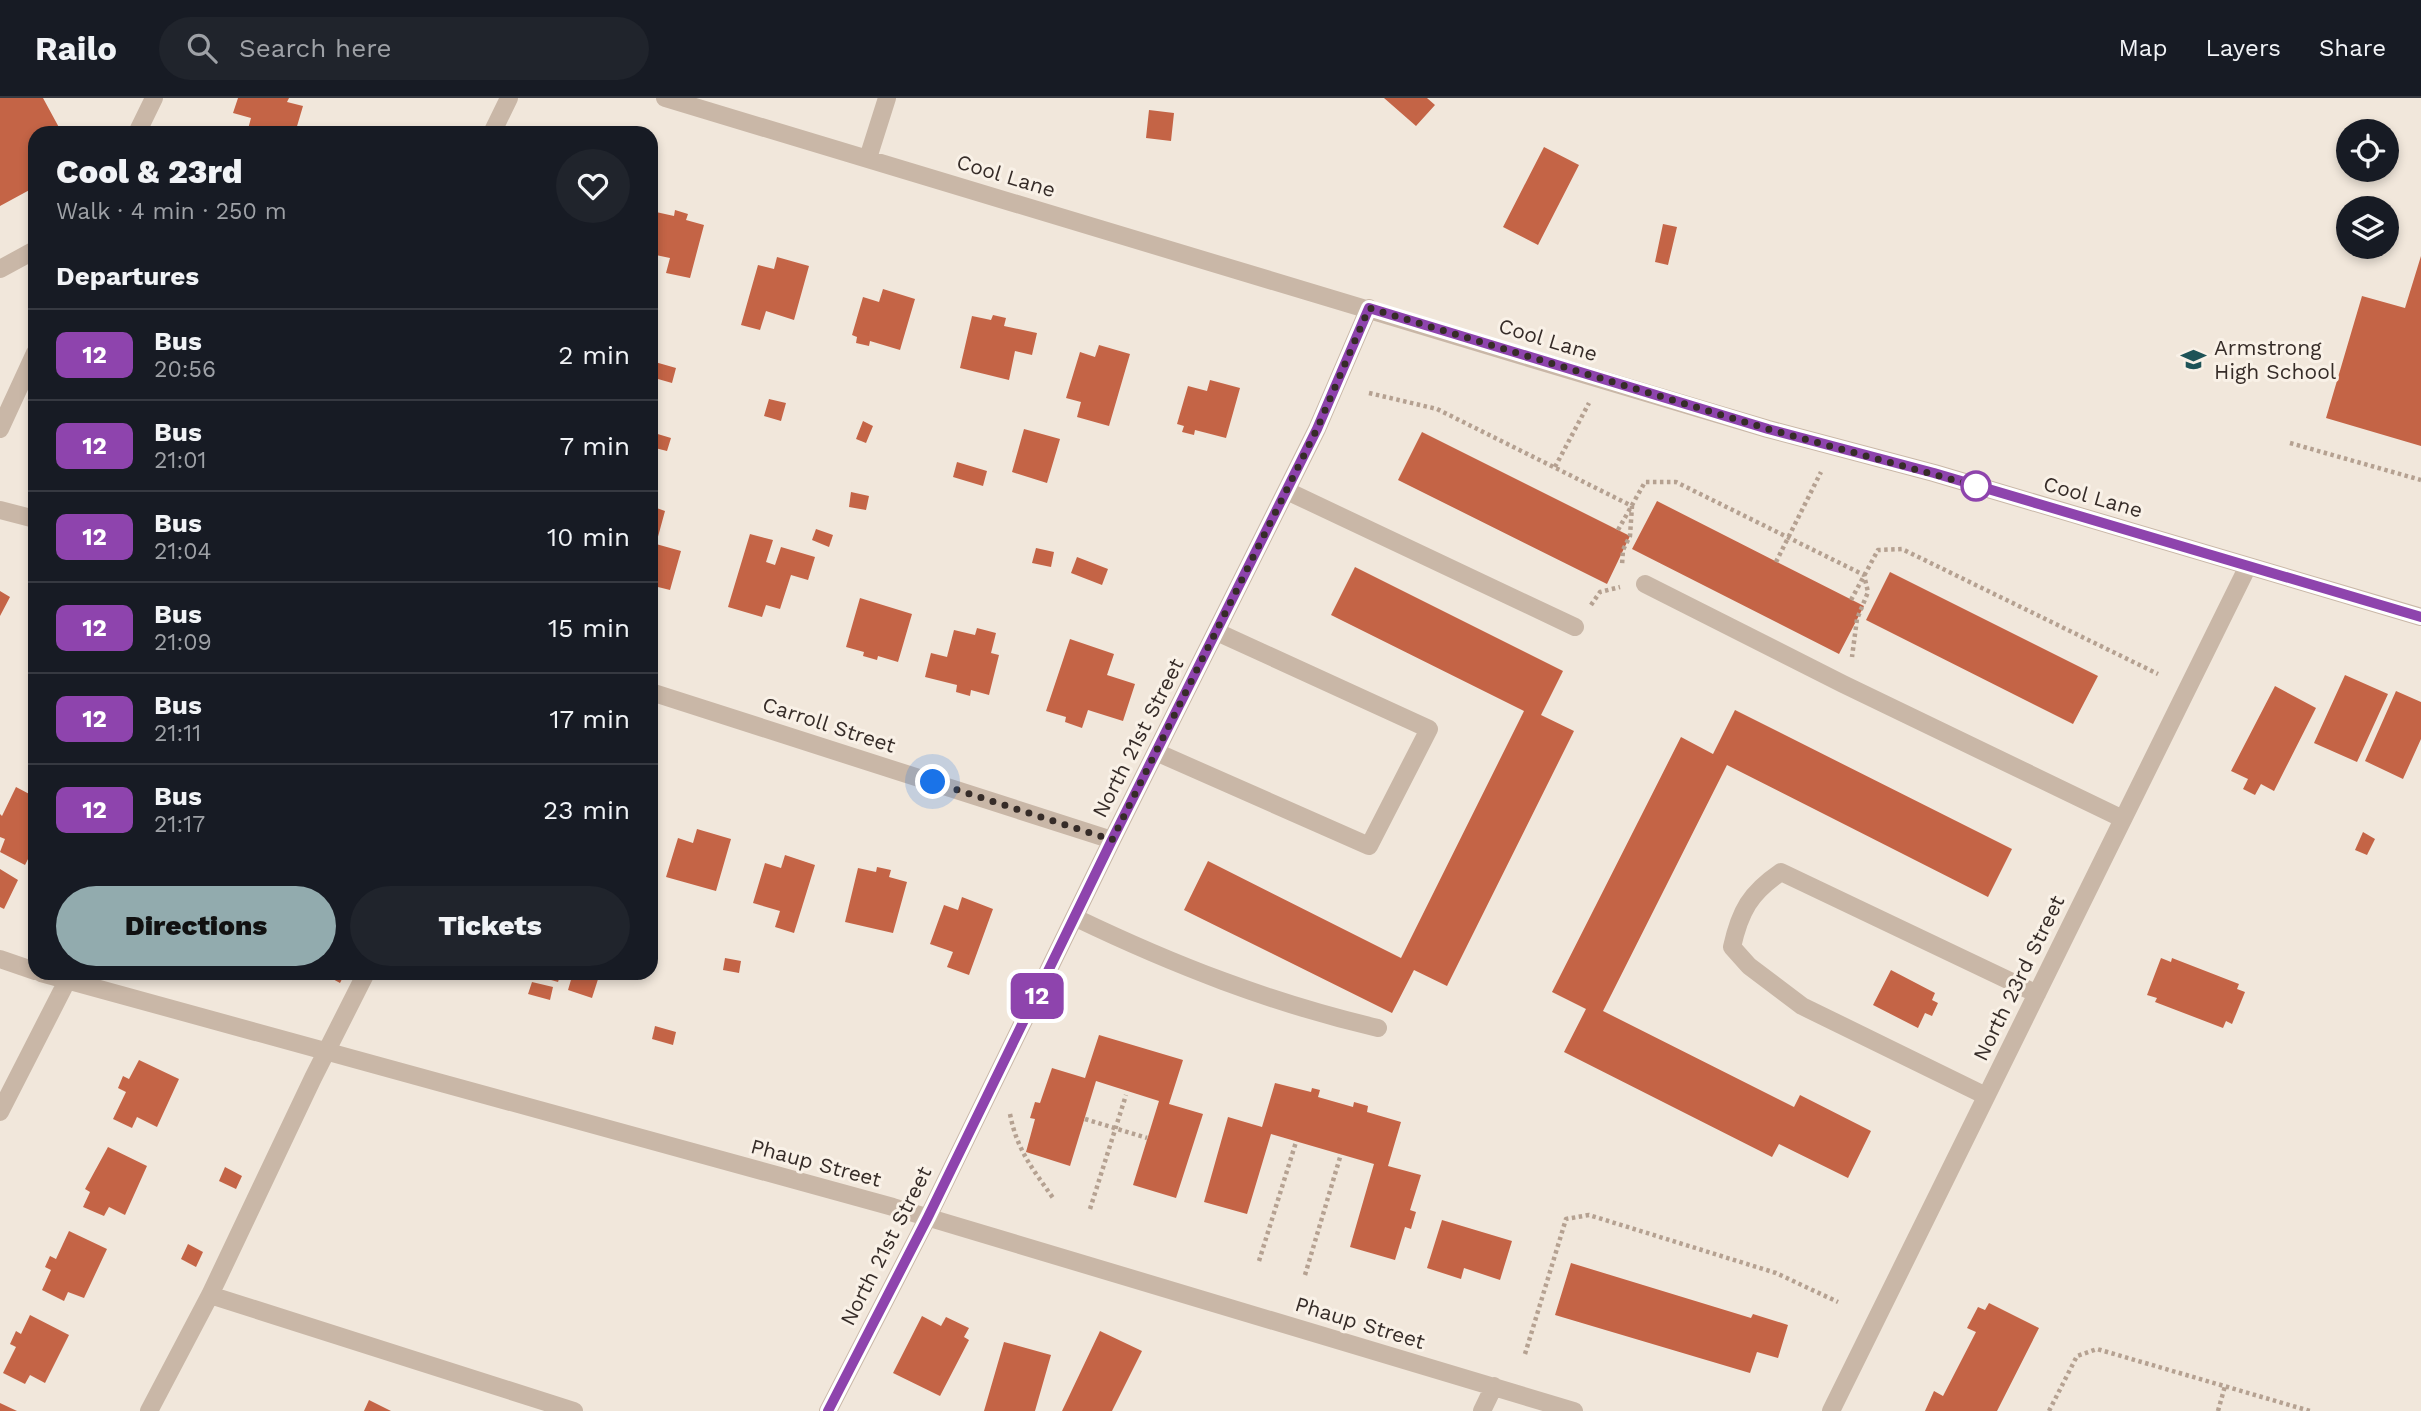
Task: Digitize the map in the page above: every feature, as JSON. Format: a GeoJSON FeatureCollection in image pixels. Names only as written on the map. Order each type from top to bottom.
{"type":"FeatureCollection","features":[{"type":"Feature","properties":{"kind":"street"},"geometry":{"type":"LineString","coordinates":[[140,126],[154,98]]}},
{"type":"Feature","properties":{"kind":"street"},"geometry":{"type":"LineString","coordinates":[[495,126],[509,98]]}},
{"type":"Feature","properties":{"kind":"street","name":"Cool Lane"},"geometry":{"type":"LineString","coordinates":[[665,98],[1756,425],[1934,473],[2421,617]]}},
{"type":"Feature","properties":{"kind":"street"},"geometry":{"type":"LineString","coordinates":[[869,158],[887,98]]}},
{"type":"Feature","properties":{"kind":"street"},"geometry":{"type":"LineString","coordinates":[[0,269],[28,254]]}},
{"type":"Feature","properties":{"kind":"street","name":"North 21st Street"},"geometry":{"type":"LineString","coordinates":[[828,1411],[928,1217],[1112,840],[1287,491],[1369,308]]}},
{"type":"Feature","properties":{"kind":"street"},"geometry":{"type":"LineString","coordinates":[[0,429],[28,368]]}},
{"type":"Feature","properties":{"kind":"street"},"geometry":{"type":"LineString","coordinates":[[1287,491],[1575,626]]}},
{"type":"Feature","properties":{"kind":"street"},"geometry":{"type":"LineString","coordinates":[[0,510],[28,517]]}},
{"type":"Feature","properties":{"kind":"street","name":"North 23rd Street"},"geometry":{"type":"LineString","coordinates":[[1831,1411],[2248,566]]}},
{"type":"Feature","properties":{"kind":"street"},"geometry":{"type":"LineString","coordinates":[[1645,583],[1843,684],[2123,819]]}},
{"type":"Feature","properties":{"kind":"street"},"geometry":{"type":"LineString","coordinates":[[1156,752],[1369,846],[1429,729],[1217,632]]}},
{"type":"Feature","properties":{"kind":"street","name":"Carroll Street"},"geometry":{"type":"LineString","coordinates":[[658,694],[1112,840]]}},
{"type":"Feature","properties":{"kind":"street"},"geometry":{"type":"LineString","coordinates":[[1986,1096],[1802,1006],[1749,966],[1732,947],[1738,920],[1761,886],[1781,872],[2037,994]]}},
{"type":"Feature","properties":{"kind":"street"},"geometry":{"type":"LineString","coordinates":[[1076,918],[1152,955],[1250,992],[1378,1028]]}},
{"type":"Feature","properties":{"kind":"street"},"geometry":{"type":"LineString","coordinates":[[0,959],[28,969]]}},
{"type":"Feature","properties":{"kind":"street"},"geometry":{"type":"LineString","coordinates":[[0,1112],[67,980]]}},
{"type":"Feature","properties":{"kind":"street","name":"Phaup Street"},"geometry":{"type":"LineString","coordinates":[[79,980],[326,1052],[928,1217],[1574,1411]]}},
{"type":"Feature","properties":{"kind":"street"},"geometry":{"type":"LineString","coordinates":[[149,1411],[210,1295],[362,980]]}},
{"type":"Feature","properties":{"kind":"street"},"geometry":{"type":"LineString","coordinates":[[210,1295],[574,1411]]}},
{"type":"Feature","properties":{"kind":"street"},"geometry":{"type":"LineString","coordinates":[[1482,1411],[1494,1386]]}},
{"type":"Feature","properties":{"kind":"path"},"geometry":{"type":"LineString","coordinates":[[1369,393],[1437,409],[1632,506]]}},
{"type":"Feature","properties":{"kind":"path"},"geometry":{"type":"LineString","coordinates":[[1555,467],[1589,403]]}},
{"type":"Feature","properties":{"kind":"path"},"geometry":{"type":"LineString","coordinates":[[2290,443],[2421,481]]}},
{"type":"Feature","properties":{"kind":"path"},"geometry":{"type":"LineString","coordinates":[[1776,562],[1821,472]]}},
{"type":"Feature","properties":{"kind":"path"},"geometry":{"type":"LineString","coordinates":[[1618,530],[1645,482],[1676,482],[1864,575]]}},
{"type":"Feature","properties":{"kind":"path"},"geometry":{"type":"LineString","coordinates":[[1621,587],[1623,550],[1630,536],[1632,506]]}},
{"type":"Feature","properties":{"kind":"path"},"geometry":{"type":"LineString","coordinates":[[1851,600],[1878,550],[1902,549],[2158,674]]}},
{"type":"Feature","properties":{"kind":"path"},"geometry":{"type":"LineString","coordinates":[[1850,670],[1857,619],[1868,592],[1864,575]]}},
{"type":"Feature","properties":{"kind":"path"},"geometry":{"type":"LineString","coordinates":[[1090,1209],[1126,1095]]}},
{"type":"Feature","properties":{"kind":"path"},"geometry":{"type":"LineString","coordinates":[[1010,1114],[1015,1138],[1023,1154],[1053,1198]]}},
{"type":"Feature","properties":{"kind":"path"},"geometry":{"type":"LineString","coordinates":[[1084,1119],[1147,1138]]}},
{"type":"Feature","properties":{"kind":"path"},"geometry":{"type":"LineString","coordinates":[[1259,1261],[1296,1142]]}},
{"type":"Feature","properties":{"kind":"path"},"geometry":{"type":"LineString","coordinates":[[1305,1275],[1341,1154]]}},
{"type":"Feature","properties":{"kind":"path"},"geometry":{"type":"LineString","coordinates":[[1525,1354],[1566,1219],[1589,1215],[1776,1273],[1838,1301]]}},
{"type":"Feature","properties":{"kind":"path"},"geometry":{"type":"LineString","coordinates":[[2049,1411],[2077,1356],[2097,1349],[2310,1411]]}},
{"type":"Feature","properties":{"kind":"path"},"geometry":{"type":"LineString","coordinates":[[2218,1411],[2225,1386]]}},
{"type":"Feature","properties":{"kind":"building"},"geometry":{"type":"Polygon","coordinates":[[[0,98],[43,98],[58,126],[28,126],[28,191],[0,206],[0,98]]]}},
{"type":"Feature","properties":{"kind":"building"},"geometry":{"type":"Polygon","coordinates":[[[238,98],[289,98],[287,102],[303,106],[297,126],[249,126],[251,118],[233,113],[238,98]]]}},
{"type":"Feature","properties":{"kind":"building"},"geometry":{"type":"Polygon","coordinates":[[[1384,98],[1427,98],[1435,105],[1416,126],[1384,98]]]}},
{"type":"Feature","properties":{"kind":"building"},"geometry":{"type":"Polygon","coordinates":[[[1149,110],[1174,113],[1171,141],[1146,138],[1149,110]]]}},
{"type":"Feature","properties":{"kind":"building"},"geometry":{"type":"Polygon","coordinates":[[[1544,147],[1579,165],[1538,245],[1503,227],[1544,147]]]}},
{"type":"Feature","properties":{"kind":"building"},"geometry":{"type":"Polygon","coordinates":[[[675,210],[688,214],[686,220],[704,225],[690,278],[666,273],[670,258],[658,255],[658,212],[674,216],[675,210]]]}},
{"type":"Feature","properties":{"kind":"building"},"geometry":{"type":"Polygon","coordinates":[[[1663,224],[1677,227],[1668,265],[1655,262],[1663,224]]]}},
{"type":"Feature","properties":{"kind":"building"},"geometry":{"type":"Polygon","coordinates":[[[2421,256],[2421,446],[2326,418],[2362,296],[2405,308],[2421,256]]]}},
{"type":"Feature","properties":{"kind":"building"},"geometry":{"type":"Polygon","coordinates":[[[777,257],[809,266],[794,320],[766,311],[760,330],[741,325],[758,265],[774,269],[777,257]]]}},
{"type":"Feature","properties":{"kind":"building"},"geometry":{"type":"Polygon","coordinates":[[[883,289],[915,299],[900,350],[870,341],[869,346],[856,343],[857,337],[852,335],[863,297],[879,302],[883,289]]]}},
{"type":"Feature","properties":{"kind":"building"},"geometry":{"type":"Polygon","coordinates":[[[993,315],[1006,318],[1004,326],[1037,333],[1032,355],[1015,351],[1009,380],[960,368],[972,316],[991,320],[993,315]]]}},
{"type":"Feature","properties":{"kind":"building"},"geometry":{"type":"Polygon","coordinates":[[[1099,345],[1130,354],[1109,426],[1077,417],[1081,402],[1066,398],[1080,352],[1095,357],[1099,345]]]}},
{"type":"Feature","properties":{"kind":"building"},"geometry":{"type":"Polygon","coordinates":[[[658,363],[676,368],[672,383],[658,379],[658,363]]]}},
{"type":"Feature","properties":{"kind":"building"},"geometry":{"type":"Polygon","coordinates":[[[1210,380],[1240,388],[1226,438],[1195,430],[1194,435],[1182,432],[1184,426],[1177,424],[1188,386],[1207,391],[1210,380]]]}},
{"type":"Feature","properties":{"kind":"building"},"geometry":{"type":"Polygon","coordinates":[[[769,399],[786,403],[781,421],[764,416],[769,399]]]}},
{"type":"Feature","properties":{"kind":"building"},"geometry":{"type":"Polygon","coordinates":[[[863,421],[873,426],[866,443],[856,439],[863,421]]]}},
{"type":"Feature","properties":{"kind":"building"},"geometry":{"type":"Polygon","coordinates":[[[1024,429],[1060,439],[1047,483],[1012,472],[1024,429]]]}},
{"type":"Feature","properties":{"kind":"building"},"geometry":{"type":"Polygon","coordinates":[[[1422,432],[1630,536],[1607,584],[1398,480],[1422,432]]]}},
{"type":"Feature","properties":{"kind":"building"},"geometry":{"type":"Polygon","coordinates":[[[658,434],[671,438],[667,451],[658,449],[658,434]]]}},
{"type":"Feature","properties":{"kind":"building"},"geometry":{"type":"Polygon","coordinates":[[[957,462],[987,471],[983,486],[953,477],[957,462]]]}},
{"type":"Feature","properties":{"kind":"building"},"geometry":{"type":"Polygon","coordinates":[[[851,492],[869,496],[866,510],[849,507],[851,492]]]}},
{"type":"Feature","properties":{"kind":"building"},"geometry":{"type":"Polygon","coordinates":[[[1657,501],[1864,606],[1839,654],[1632,549],[1657,501]]]}},
{"type":"Feature","properties":{"kind":"building"},"geometry":{"type":"Polygon","coordinates":[[[658,508],[665,511],[658,537],[658,508]]]}},
{"type":"Feature","properties":{"kind":"building"},"geometry":{"type":"Polygon","coordinates":[[[816,529],[833,535],[829,547],[812,540],[816,529]]]}},
{"type":"Feature","properties":{"kind":"building"},"geometry":{"type":"Polygon","coordinates":[[[750,534],[773,540],[766,562],[775,565],[781,547],[815,557],[808,580],[791,575],[780,609],[766,605],[762,617],[728,607],[750,534]]]}},
{"type":"Feature","properties":{"kind":"building"},"geometry":{"type":"Polygon","coordinates":[[[658,545],[681,551],[670,590],[658,587],[658,545]]]}},
{"type":"Feature","properties":{"kind":"building"},"geometry":{"type":"Polygon","coordinates":[[[1036,548],[1054,552],[1051,567],[1032,563],[1036,548]]]}},
{"type":"Feature","properties":{"kind":"building"},"geometry":{"type":"Polygon","coordinates":[[[1077,557],[1108,569],[1102,585],[1071,573],[1077,557]]]}},
{"type":"Feature","properties":{"kind":"building"},"geometry":{"type":"Polygon","coordinates":[[[1355,567],[1563,671],[1541,715],[1574,731],[1447,986],[1414,970],[1392,1013],[1184,910],[1208,861],[1401,958],[1524,711],[1331,615],[1355,567]]]}},
{"type":"Feature","properties":{"kind":"building"},"geometry":{"type":"Polygon","coordinates":[[[1890,572],[2098,676],[2073,724],[1866,620],[1890,572]]]}},
{"type":"Feature","properties":{"kind":"building"},"geometry":{"type":"Polygon","coordinates":[[[0,591],[10,597],[0,616],[0,591]]]}},
{"type":"Feature","properties":{"kind":"building"},"geometry":{"type":"Polygon","coordinates":[[[860,598],[912,614],[898,662],[878,656],[877,660],[863,656],[864,652],[846,647],[860,598]]]}},
{"type":"Feature","properties":{"kind":"building"},"geometry":{"type":"Polygon","coordinates":[[[977,628],[996,633],[991,653],[999,655],[989,695],[971,690],[970,696],[956,692],[957,685],[925,677],[931,653],[947,657],[954,630],[975,635],[977,628]]]}},
{"type":"Feature","properties":{"kind":"building"},"geometry":{"type":"Polygon","coordinates":[[[1070,639],[1114,654],[1107,675],[1135,684],[1123,721],[1088,710],[1082,728],[1065,722],[1066,717],[1046,711],[1070,639]]]}},
{"type":"Feature","properties":{"kind":"building"},"geometry":{"type":"Polygon","coordinates":[[[2345,675],[2388,694],[2357,762],[2314,743],[2345,675]]]}},
{"type":"Feature","properties":{"kind":"building"},"geometry":{"type":"Polygon","coordinates":[[[2275,686],[2316,708],[2274,791],[2261,784],[2255,795],[2243,789],[2248,779],[2231,771],[2275,686]]]}},
{"type":"Feature","properties":{"kind":"building"},"geometry":{"type":"Polygon","coordinates":[[[2396,691],[2421,702],[2421,739],[2403,779],[2365,761],[2396,691]]]}},
{"type":"Feature","properties":{"kind":"building"},"geometry":{"type":"Polygon","coordinates":[[[1735,710],[2012,849],[1988,897],[1727,765],[1603,1011],[1794,1107],[1800,1095],[1871,1131],[1848,1178],[1779,1144],[1772,1157],[1564,1052],[1586,1009],[1552,992],[1681,737],[1713,754],[1735,710]]]}},
{"type":"Feature","properties":{"kind":"building"},"geometry":{"type":"Polygon","coordinates":[[[16,787],[28,793],[28,859],[25,865],[0,852],[5,839],[0,837],[0,814],[2,816],[16,787]]]}},
{"type":"Feature","properties":{"kind":"building"},"geometry":{"type":"Polygon","coordinates":[[[697,829],[731,839],[716,891],[666,877],[678,838],[693,843],[697,829]]]}},
{"type":"Feature","properties":{"kind":"building"},"geometry":{"type":"Polygon","coordinates":[[[2363,832],[2375,839],[2367,855],[2355,850],[2363,832]]]}},
{"type":"Feature","properties":{"kind":"building"},"geometry":{"type":"Polygon","coordinates":[[[785,855],[815,865],[794,933],[775,927],[780,911],[753,903],[765,863],[781,868],[785,855]]]}},
{"type":"Feature","properties":{"kind":"building"},"geometry":{"type":"Polygon","coordinates":[[[877,867],[891,870],[889,877],[907,882],[893,933],[845,922],[858,868],[876,872],[877,867]]]}},
{"type":"Feature","properties":{"kind":"building"},"geometry":{"type":"Polygon","coordinates":[[[0,869],[18,880],[4,909],[0,907],[0,869]]]}},
{"type":"Feature","properties":{"kind":"building"},"geometry":{"type":"Polygon","coordinates":[[[962,897],[993,909],[969,975],[947,967],[953,952],[930,944],[944,905],[958,910],[962,897]]]}},
{"type":"Feature","properties":{"kind":"building"},"geometry":{"type":"Polygon","coordinates":[[[725,958],[741,961],[739,973],[723,970],[725,958]]]}},
{"type":"Feature","properties":{"kind":"building"},"geometry":{"type":"Polygon","coordinates":[[[2161,958],[2171,962],[2172,958],[2239,984],[2237,989],[2245,992],[2232,1024],[2226,1021],[2223,1028],[2155,1002],[2157,998],[2147,995],[2161,958]]]}},
{"type":"Feature","properties":{"kind":"building"},"geometry":{"type":"Polygon","coordinates":[[[1891,970],[1935,993],[1932,1000],[1938,1003],[1932,1016],[1925,1013],[1918,1028],[1873,1005],[1891,970]]]}},
{"type":"Feature","properties":{"kind":"building"},"geometry":{"type":"Polygon","coordinates":[[[571,980],[598,980],[592,998],[568,990],[571,980]]]}},
{"type":"Feature","properties":{"kind":"building"},"geometry":{"type":"Polygon","coordinates":[[[532,982],[553,987],[550,1000],[528,994],[532,982]]]}},
{"type":"Feature","properties":{"kind":"building"},"geometry":{"type":"Polygon","coordinates":[[[655,1026],[676,1032],[673,1045],[652,1039],[655,1026]]]}},
{"type":"Feature","properties":{"kind":"building"},"geometry":{"type":"Polygon","coordinates":[[[1099,1035],[1183,1060],[1169,1104],[1203,1114],[1176,1198],[1133,1185],[1159,1101],[1096,1081],[1070,1166],[1026,1152],[1035,1119],[1030,1118],[1035,1102],[1040,1103],[1052,1068],[1085,1078],[1099,1035]]]}},
{"type":"Feature","properties":{"kind":"building"},"geometry":{"type":"Polygon","coordinates":[[[139,1060],[179,1079],[157,1127],[137,1117],[132,1128],[113,1119],[126,1092],[118,1088],[123,1076],[129,1079],[139,1060]]]}},
{"type":"Feature","properties":{"kind":"building"},"geometry":{"type":"Polygon","coordinates":[[[1275,1083],[1311,1092],[1312,1088],[1320,1090],[1318,1097],[1353,1107],[1354,1102],[1368,1106],[1367,1112],[1401,1122],[1388,1166],[1421,1175],[1410,1210],[1416,1212],[1411,1229],[1405,1227],[1395,1260],[1350,1247],[1374,1164],[1271,1134],[1247,1214],[1204,1202],[1228,1117],[1262,1127],[1275,1083]]]}},
{"type":"Feature","properties":{"kind":"building"},"geometry":{"type":"Polygon","coordinates":[[[108,1147],[147,1166],[125,1215],[109,1207],[104,1216],[83,1207],[90,1192],[85,1189],[108,1147]]]}},
{"type":"Feature","properties":{"kind":"building"},"geometry":{"type":"Polygon","coordinates":[[[225,1167],[242,1176],[236,1189],[219,1181],[225,1167]]]}},
{"type":"Feature","properties":{"kind":"building"},"geometry":{"type":"Polygon","coordinates":[[[1442,1220],[1512,1241],[1500,1280],[1464,1268],[1461,1279],[1427,1268],[1442,1220]]]}},
{"type":"Feature","properties":{"kind":"building"},"geometry":{"type":"Polygon","coordinates":[[[69,1231],[107,1249],[84,1298],[68,1292],[64,1301],[42,1290],[51,1270],[45,1267],[50,1256],[56,1259],[69,1231]]]}},
{"type":"Feature","properties":{"kind":"building"},"geometry":{"type":"Polygon","coordinates":[[[188,1244],[203,1252],[196,1267],[181,1259],[188,1244]]]}},
{"type":"Feature","properties":{"kind":"building"},"geometry":{"type":"Polygon","coordinates":[[[1571,1263],[1751,1318],[1753,1314],[1788,1325],[1778,1358],[1757,1352],[1750,1373],[1555,1315],[1571,1263]]]}},
{"type":"Feature","properties":{"kind":"building"},"geometry":{"type":"Polygon","coordinates":[[[1989,1303],[2039,1328],[1997,1411],[1925,1411],[1934,1391],[1943,1396],[1976,1332],[1967,1328],[1978,1307],[1985,1310],[1989,1303]]]}},
{"type":"Feature","properties":{"kind":"building"},"geometry":{"type":"Polygon","coordinates":[[[30,1315],[69,1335],[45,1383],[30,1375],[25,1384],[3,1373],[16,1347],[10,1344],[16,1331],[21,1334],[30,1315]]]}},
{"type":"Feature","properties":{"kind":"building"},"geometry":{"type":"Polygon","coordinates":[[[922,1316],[941,1326],[946,1317],[969,1328],[964,1337],[969,1340],[940,1396],[893,1373],[922,1316]]]}},
{"type":"Feature","properties":{"kind":"building"},"geometry":{"type":"Polygon","coordinates":[[[1100,1331],[1142,1351],[1112,1411],[1062,1411],[1100,1331]]]}},
{"type":"Feature","properties":{"kind":"building"},"geometry":{"type":"Polygon","coordinates":[[[1004,1342],[1051,1355],[1035,1411],[984,1411],[1004,1342]]]}},
{"type":"Feature","properties":{"kind":"building"},"geometry":{"type":"Polygon","coordinates":[[[369,1400],[391,1411],[364,1411],[369,1400]]]}},
{"type":"Feature","properties":{"kind":"building"},"geometry":{"type":"Polygon","coordinates":[[[0,1403],[17,1411],[0,1411],[0,1403]]]}},
{"type":"Feature","properties":{"kind":"bus line","name":"12"},"geometry":{"type":"LineString","coordinates":[[828,1411],[928,1217],[1317,429],[1369,308],[1768,429],[1934,473],[2421,617]]}},
{"type":"Feature","properties":{"kind":"place","name":"Armstrong High School"},"geometry":{"type":"Point","coordinates":[2194,360]}},
{"type":"Feature","properties":{"kind":"route"},"geometry":{"type":"LineString","coordinates":[[933,782],[1112,840],[1317,429],[1369,308],[1768,429],[1976,486]]}}]}
